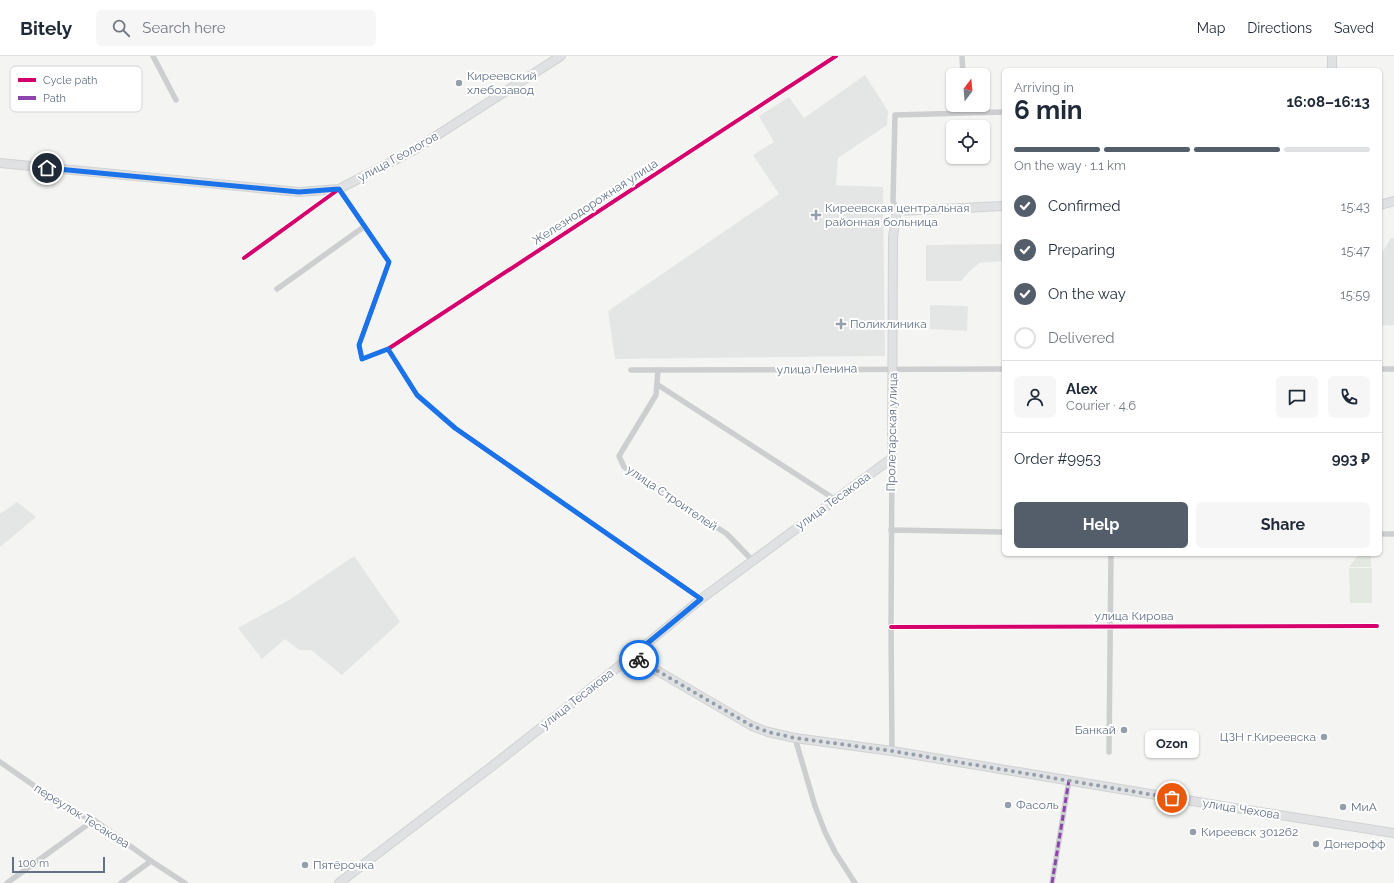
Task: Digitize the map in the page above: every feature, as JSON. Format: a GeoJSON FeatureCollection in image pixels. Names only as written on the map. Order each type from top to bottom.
{"type":"FeatureCollection","features":[{"type":"Feature","properties":{"kind":"main road","name":"улица Геологов"},"geometry":{"type":"LineString","coordinates":[[0,163],[299,192],[339,189],[414,150],[560,56]]}},
{"type":"Feature","properties":{"kind":"main road"},"geometry":{"type":"LineString","coordinates":[[1332,56],[1332,68]]}},
{"type":"Feature","properties":{"kind":"main road"},"geometry":{"type":"LineString","coordinates":[[1382,204],[1394,201]]}},
{"type":"Feature","properties":{"kind":"main road"},"geometry":{"type":"LineString","coordinates":[[897,211],[1002,206]]}},
{"type":"Feature","properties":{"kind":"main road","name":"Пролетарская улица"},"geometry":{"type":"LineString","coordinates":[[892,458],[893,237],[897,211]]}},
{"type":"Feature","properties":{"kind":"main road","name":"улица Тесакова"},"geometry":{"type":"LineString","coordinates":[[339,883],[491,767],[632,656],[701,599],[892,458]]}},
{"type":"Feature","properties":{"kind":"main road","name":"улица Чехова"},"geometry":{"type":"LineString","coordinates":[[632,656],[752,726],[768,732],[795,738],[892,751],[1394,833]]}},
{"type":"Feature","properties":{"kind":"street"},"geometry":{"type":"LineString","coordinates":[[153,56],[176,100]]}},
{"type":"Feature","properties":{"kind":"street","name":"Железнодорожная улица"},"geometry":{"type":"LineString","coordinates":[[365,226],[389,262],[359,345],[362,359],[388,349],[836,56]]}},
{"type":"Feature","properties":{"kind":"street"},"geometry":{"type":"LineString","coordinates":[[962,56],[963,68]]}},
{"type":"Feature","properties":{"kind":"street","name":"Пролетарская улица"},"geometry":{"type":"LineString","coordinates":[[897,211],[893,201],[895,115],[967,112]]}},
{"type":"Feature","properties":{"kind":"street"},"geometry":{"type":"LineString","coordinates":[[990,112],[1002,112]]}},
{"type":"Feature","properties":{"kind":"street"},"geometry":{"type":"LineString","coordinates":[[244,258],[339,189],[365,226],[277,290]]}},
{"type":"Feature","properties":{"kind":"street"},"geometry":{"type":"LineString","coordinates":[[388,349],[417,395],[455,428],[701,599]]}},
{"type":"Feature","properties":{"kind":"street","name":"улица Ленина"},"geometry":{"type":"LineString","coordinates":[[631,370],[893,368],[1002,369]]}},
{"type":"Feature","properties":{"kind":"street"},"geometry":{"type":"LineString","coordinates":[[1382,369],[1394,369]]}},
{"type":"Feature","properties":{"kind":"street","name":"улица Строителей"},"geometry":{"type":"LineString","coordinates":[[658,370],[656,395],[619,456],[624,467],[727,534],[752,560]]}},
{"type":"Feature","properties":{"kind":"street"},"geometry":{"type":"LineString","coordinates":[[658,385],[836,500]]}},
{"type":"Feature","properties":{"kind":"street","name":"Пролетарская улица"},"geometry":{"type":"LineString","coordinates":[[892,458],[892,751]]}},
{"type":"Feature","properties":{"kind":"street"},"geometry":{"type":"LineString","coordinates":[[891,530],[1002,532]]}},
{"type":"Feature","properties":{"kind":"street"},"geometry":{"type":"LineString","coordinates":[[1382,534],[1394,534]]}},
{"type":"Feature","properties":{"kind":"street"},"geometry":{"type":"LineString","coordinates":[[1109,752],[1110,556]]}},
{"type":"Feature","properties":{"kind":"street","name":"улица Кирова"},"geometry":{"type":"LineString","coordinates":[[891,627],[1376,626]]}},
{"type":"Feature","properties":{"kind":"street"},"geometry":{"type":"LineString","coordinates":[[795,738],[814,806],[835,852],[855,883]]}},
{"type":"Feature","properties":{"kind":"street","name":"переулок Тесакова"},"geometry":{"type":"LineString","coordinates":[[0,762],[72,812],[94,820],[150,861],[185,883]]}},
{"type":"Feature","properties":{"kind":"street"},"geometry":{"type":"LineString","coordinates":[[1052,883],[1069,780]]}},
{"type":"Feature","properties":{"kind":"street"},"geometry":{"type":"LineString","coordinates":[[7,883],[94,820]]}},
{"type":"Feature","properties":{"kind":"street"},"geometry":{"type":"LineString","coordinates":[[120,883],[150,861]]}},
{"type":"Feature","properties":{"kind":"shaded area","name":"Киреевская центральная районная больница"},"geometry":{"type":"Polygon","coordinates":[[[865,75],[888,111],[887,125],[838,158],[836,185],[883,187],[885,356],[615,359],[608,311],[779,194],[753,155],[774,142],[759,116],[789,97],[804,118],[865,75]]]}},
{"type":"Feature","properties":{"kind":"shaded area"},"geometry":{"type":"Polygon","coordinates":[[[1391,238],[1394,238],[1394,325],[1382,326],[1382,253],[1391,238]]]}},
{"type":"Feature","properties":{"kind":"shaded area"},"geometry":{"type":"Polygon","coordinates":[[[1002,244],[1002,261],[979,263],[961,281],[926,281],[926,245],[1002,244]]]}},
{"type":"Feature","properties":{"kind":"shaded area"},"geometry":{"type":"Polygon","coordinates":[[[930,305],[968,306],[967,331],[930,329],[930,305]]]}},
{"type":"Feature","properties":{"kind":"shaded area"},"geometry":{"type":"Polygon","coordinates":[[[17,502],[36,517],[0,547],[0,514],[17,502]]]}},
{"type":"Feature","properties":{"kind":"shaded area"},"geometry":{"type":"Polygon","coordinates":[[[354,556],[400,622],[342,675],[311,650],[299,650],[285,639],[262,659],[238,628],[289,600],[354,556]]]}},
{"type":"Feature","properties":{"kind":"shaded area"},"geometry":{"type":"Polygon","coordinates":[[[1357,556],[1371,556],[1371,567],[1349,567],[1357,556]]]}},
{"type":"Feature","properties":{"kind":"shaded area"},"geometry":{"type":"Polygon","coordinates":[[[1349,568],[1372,568],[1372,603],[1350,603],[1349,568]]]}},
{"type":"Feature","properties":{"kind":"marked path"},"geometry":{"type":"LineString","coordinates":[[1052,883],[1069,780]]}},
{"type":"Feature","properties":{"kind":"cycle path"},"geometry":{"type":"LineString","coordinates":[[244,258],[339,189],[389,262],[359,345],[362,359],[388,349],[836,56]]}},
{"type":"Feature","properties":{"kind":"cycle path"},"geometry":{"type":"LineString","coordinates":[[388,349],[417,395],[455,428],[701,599]]}},
{"type":"Feature","properties":{"kind":"cycle path"},"geometry":{"type":"LineString","coordinates":[[891,627],[1377,626]]}},
{"type":"Feature","properties":{"kind":"way so far"},"geometry":{"type":"LineString","coordinates":[[639,660],[752,726],[768,732],[892,751],[1172,798]]}},
{"type":"Feature","properties":{"kind":"place","name":"Киреевский хлебозавод"},"geometry":{"type":"Point","coordinates":[459,83]}},
{"type":"Feature","properties":{"kind":"place","name":"Киреевская центральная районная больница"},"geometry":{"type":"Point","coordinates":[816,215]}},
{"type":"Feature","properties":{"kind":"place","name":"Поликлиника"},"geometry":{"type":"Point","coordinates":[841,324]}},
{"type":"Feature","properties":{"kind":"place","name":"Банкай"},"geometry":{"type":"Point","coordinates":[1124,730]}},
{"type":"Feature","properties":{"kind":"place","name":"ЦЗН г.Киреевска"},"geometry":{"type":"Point","coordinates":[1324,737]}},
{"type":"Feature","properties":{"kind":"place","name":"Ozon"},"geometry":{"type":"Point","coordinates":[1172,798]}},
{"type":"Feature","properties":{"kind":"place","name":"Фасоль"},"geometry":{"type":"Point","coordinates":[1008,805]}},
{"type":"Feature","properties":{"kind":"place","name":"МиА"},"geometry":{"type":"Point","coordinates":[1343,807]}},
{"type":"Feature","properties":{"kind":"place","name":"Киреевск 301262"},"geometry":{"type":"Point","coordinates":[1193,832]}},
{"type":"Feature","properties":{"kind":"place","name":"Донерофф"},"geometry":{"type":"Point","coordinates":[1316,844]}},
{"type":"Feature","properties":{"kind":"place","name":"Пятёрочка"},"geometry":{"type":"Point","coordinates":[305,865]}},
{"type":"Feature","properties":{"kind":"route"},"geometry":{"type":"LineString","coordinates":[[47,168],[299,192],[339,189],[389,262],[359,345],[362,359],[388,349],[417,395],[455,428],[701,599],[632,656],[639,660]]}}]}
